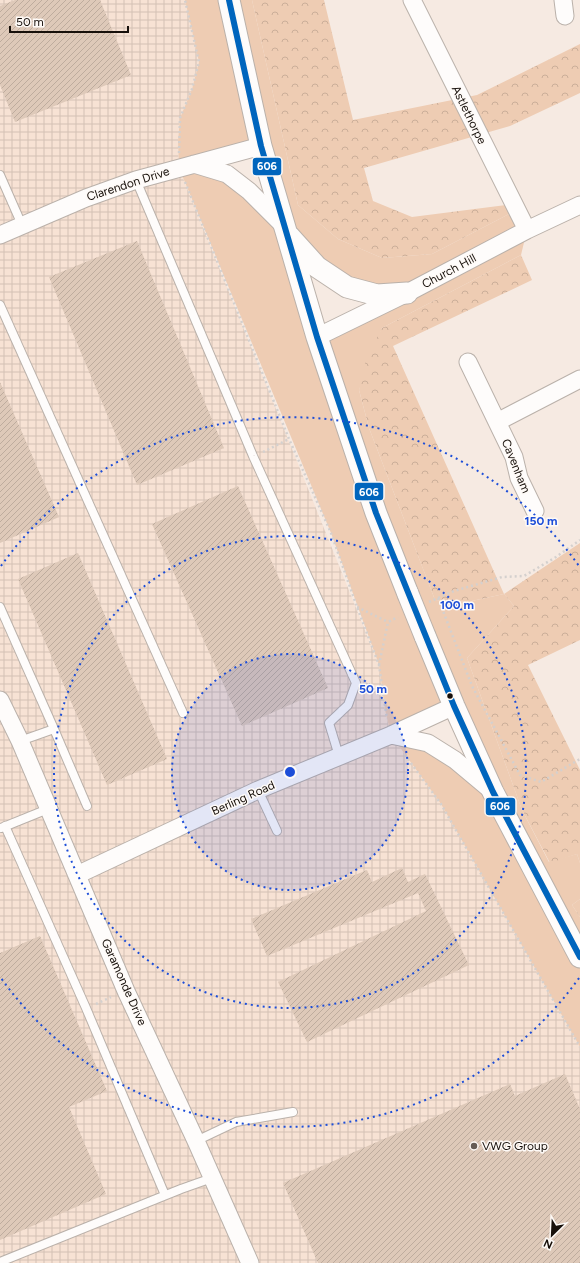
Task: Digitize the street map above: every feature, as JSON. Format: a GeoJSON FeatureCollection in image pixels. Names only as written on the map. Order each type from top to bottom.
{"type":"FeatureCollection","features":[{"type":"Feature","properties":{"kind":"street"},"geometry":{"type":"LineString","coordinates":[[229,0],[260,146],[317,337],[376,514],[454,706],[494,792],[580,957]]}},
{"type":"Feature","properties":{"kind":"street","name":"Astlethorpe"},"geometry":{"type":"LineString","coordinates":[[415,1],[528,230]]}},
{"type":"Feature","properties":{"kind":"street","name":"Clarendon Drive"},"geometry":{"type":"LineString","coordinates":[[0,235],[86,198],[136,180],[260,146]]}},
{"type":"Feature","properties":{"kind":"street"},"geometry":{"type":"LineString","coordinates":[[186,166],[227,174],[250,191],[317,267],[347,287],[377,295],[408,293]]}},
{"type":"Feature","properties":{"kind":"street","name":"Church Hill"},"geometry":{"type":"LineString","coordinates":[[317,337],[408,293],[528,230],[580,205]]}},
{"type":"Feature","properties":{"kind":"street","name":"Cavenham"},"geometry":{"type":"LineString","coordinates":[[468,362],[514,457],[519,478],[535,511]]}},
{"type":"Feature","properties":{"kind":"street"},"geometry":{"type":"LineString","coordinates":[[497,422],[580,379]]}},
{"type":"Feature","properties":{"kind":"street","name":"Garamonde Drive"},"geometry":{"type":"LineString","coordinates":[[0,700],[20,741],[126,991],[196,1141],[250,1263]]}},
{"type":"Feature","properties":{"kind":"street","name":"Berling Road"},"geometry":{"type":"LineString","coordinates":[[77,875],[258,790],[391,735],[454,706]]}},
{"type":"Feature","properties":{"kind":"street"},"geometry":{"type":"LineString","coordinates":[[391,735],[428,743],[455,760],[494,792]]}},
{"type":"Feature","properties":{"kind":"lane"},"geometry":{"type":"LineString","coordinates":[[0,175],[22,225]]}},
{"type":"Feature","properties":{"kind":"lane"},"geometry":{"type":"LineString","coordinates":[[136,180],[253,456],[356,683],[348,705],[329,723],[339,756]]}},
{"type":"Feature","properties":{"kind":"lane"},"geometry":{"type":"LineString","coordinates":[[0,305],[183,713]]}},
{"type":"Feature","properties":{"kind":"lane"},"geometry":{"type":"LineString","coordinates":[[0,607],[87,806]]}},
{"type":"Feature","properties":{"kind":"lane"},"geometry":{"type":"LineString","coordinates":[[20,741],[54,728]]}},
{"type":"Feature","properties":{"kind":"lane"},"geometry":{"type":"LineString","coordinates":[[258,790],[277,831]]}},
{"type":"Feature","properties":{"kind":"lane"},"geometry":{"type":"LineString","coordinates":[[48,809],[2,827],[86,1008],[165,1195]]}},
{"type":"Feature","properties":{"kind":"lane"},"geometry":{"type":"LineString","coordinates":[[196,1141],[236,1122],[293,1112]]}},
{"type":"Feature","properties":{"kind":"lane"},"geometry":{"type":"LineString","coordinates":[[0,1262],[165,1195],[212,1178]]}},
{"type":"Feature","properties":{"kind":"path"},"geometry":{"type":"LineString","coordinates":[[185,0],[199,62],[192,90],[180,118],[178,141],[186,166],[289,439],[331,533],[379,665],[385,710],[391,735],[441,804],[580,1047]]}},
{"type":"Feature","properties":{"kind":"path"},"geometry":{"type":"LineString","coordinates":[[253,456],[289,439]]}},
{"type":"Feature","properties":{"kind":"path"},"geometry":{"type":"LineString","coordinates":[[428,603],[454,590],[502,577],[524,576],[580,540]]}},
{"type":"Feature","properties":{"kind":"path"},"geometry":{"type":"LineString","coordinates":[[438,598],[472,686],[520,775],[542,782],[580,759]]}},
{"type":"Feature","properties":{"kind":"path"},"geometry":{"type":"LineString","coordinates":[[357,607],[388,622]]}},
{"type":"Feature","properties":{"kind":"path"},"geometry":{"type":"LineString","coordinates":[[388,622],[401,616]]}},
{"type":"Feature","properties":{"kind":"path"},"geometry":{"type":"LineString","coordinates":[[379,665],[388,622]]}},
{"type":"Feature","properties":{"kind":"path"},"geometry":{"type":"LineString","coordinates":[[86,1008],[126,991]]}},
{"type":"Feature","properties":{"kind":"shaded area"},"geometry":{"type":"Polygon","coordinates":[[[0,0],[185,0],[199,62],[192,89],[180,118],[178,141],[179,168],[379,665],[385,710],[391,735],[441,804],[580,1047],[580,1263],[0,1263],[0,0]]]}},
{"type":"Feature","properties":{"kind":"green space"},"geometry":{"type":"Polygon","coordinates":[[[185,0],[252,0],[298,205],[338,239],[382,258],[432,254],[517,210],[527,230],[521,255],[382,328],[359,390],[369,428],[435,600],[467,602],[504,594],[514,606],[467,658],[522,810],[549,862],[577,854],[580,863],[580,899],[572,905],[580,917],[580,1047],[441,804],[391,735],[385,710],[379,665],[331,533],[179,168],[178,141],[180,118],[192,89],[199,62],[185,0]],[[261,146],[194,164],[227,174],[283,225],[261,146]],[[287,233],[317,336],[406,293],[347,287],[287,233]],[[454,706],[391,735],[455,760],[492,792],[454,706]]]}},
{"type":"Feature","properties":{"kind":"green space"},"geometry":{"type":"Polygon","coordinates":[[[252,0],[324,0],[353,120],[477,95],[580,44],[580,93],[510,126],[364,168],[373,201],[412,217],[514,204],[517,210],[432,254],[382,258],[338,239],[298,205],[252,0]]]}},
{"type":"Feature","properties":{"kind":"green space"},"geometry":{"type":"Polygon","coordinates":[[[521,255],[532,280],[393,346],[504,594],[467,602],[435,600],[369,428],[359,390],[366,359],[382,328],[521,255]]]}},
{"type":"Feature","properties":{"kind":"green space"},"geometry":{"type":"Polygon","coordinates":[[[580,543],[580,640],[528,665],[580,770],[580,863],[577,854],[550,863],[522,810],[467,658],[514,606],[504,594],[580,543]]]}},
{"type":"Feature","properties":{"kind":"green space"},"geometry":{"type":"Polygon","coordinates":[[[580,899],[580,917],[572,905],[580,899]]]}},
{"type":"Feature","properties":{"kind":"building"},"geometry":{"type":"Polygon","coordinates":[[[15,0],[100,0],[131,75],[15,122],[0,85],[0,6],[15,0]]]}},
{"type":"Feature","properties":{"kind":"building"},"geometry":{"type":"Polygon","coordinates":[[[137,241],[224,448],[137,485],[49,277],[137,241]]]}},
{"type":"Feature","properties":{"kind":"building"},"geometry":{"type":"Polygon","coordinates":[[[0,382],[59,517],[0,543],[0,382]]]}},
{"type":"Feature","properties":{"kind":"building"},"geometry":{"type":"Polygon","coordinates":[[[238,486],[328,688],[242,726],[152,524],[238,486]]]}},
{"type":"Feature","properties":{"kind":"building"},"geometry":{"type":"Polygon","coordinates":[[[78,553],[167,759],[107,785],[18,579],[78,553]]]}},
{"type":"Feature","properties":{"kind":"building"},"geometry":{"type":"Polygon","coordinates":[[[402,868],[408,882],[425,874],[469,965],[307,1042],[278,982],[426,911],[418,893],[267,956],[251,919],[367,870],[372,882],[402,868]]]}},
{"type":"Feature","properties":{"kind":"building"},"geometry":{"type":"Polygon","coordinates":[[[40,936],[107,1091],[69,1107],[106,1194],[0,1240],[0,953],[40,936]]]}},
{"type":"Feature","properties":{"kind":"building","name":"VWG Group"},"geometry":{"type":"Polygon","coordinates":[[[565,1074],[580,1109],[580,1263],[318,1263],[283,1183],[510,1084],[515,1096],[565,1074]]]}},
{"type":"Feature","properties":{"kind":"transit line","name":"606"},"geometry":{"type":"LineString","coordinates":[[229,0],[261,146],[317,337],[376,513],[454,706],[493,792],[580,957]]}},
{"type":"Feature","properties":{"kind":"place","name":"VWG Group"},"geometry":{"type":"Point","coordinates":[474,1146]}}]}
